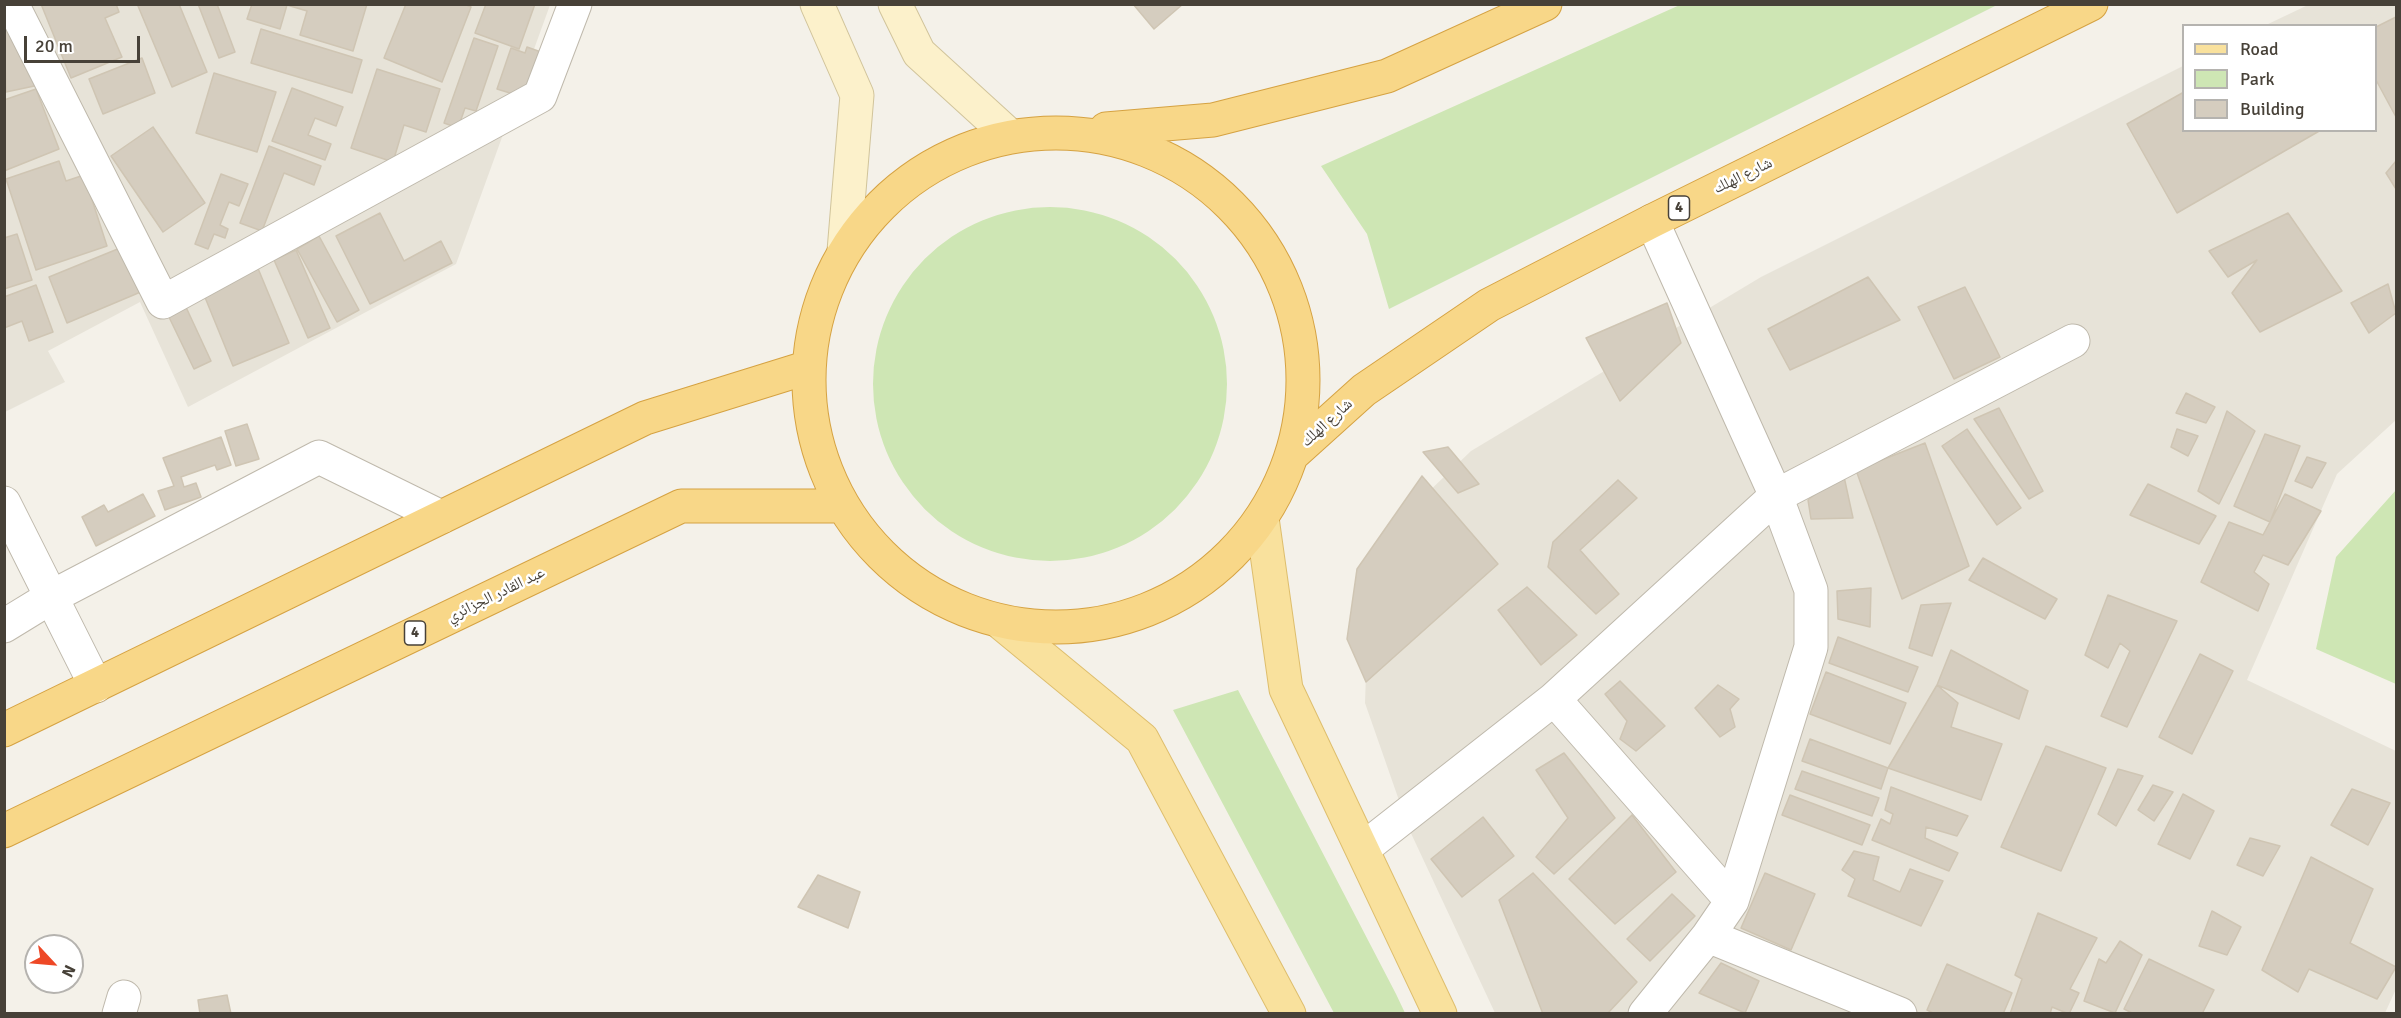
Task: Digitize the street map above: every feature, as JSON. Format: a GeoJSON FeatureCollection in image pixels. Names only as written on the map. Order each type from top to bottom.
{"type":"FeatureCollection","features":[{"type":"Feature","properties":{"kind":"highway"},"geometry":{"type":"LineString","coordinates":[[1075,132],[1148,148],[1212,186],[1261,240],[1293,307],[1304,380],[1293,454],[1262,519],[1211,573],[1147,611],[1074,628],[1000,622],[945,602],[895,569],[842,506],[813,428],[808,367],[819,307],[844,251],[890,196],[948,156],[1010,136],[1213,120],[1387,76],[1545,4]]}},
{"type":"Feature","properties":{"kind":"highway","name":"شارع الهلك"},"geometry":{"type":"LineString","coordinates":[[1293,454],[1364,390],[1489,305],[1652,221],[2091,4]]}},
{"type":"Feature","properties":{"kind":"highway"},"geometry":{"type":"LineString","coordinates":[[4,730],[645,418],[808,367]]}},
{"type":"Feature","properties":{"kind":"highway","name":"عبد القادر الجزائري"},"geometry":{"type":"LineString","coordinates":[[4,831],[681,506],[842,506]]}},
{"type":"Feature","properties":{"kind":"main road"},"geometry":{"type":"LineString","coordinates":[[817,4],[857,95],[844,251]]}},
{"type":"Feature","properties":{"kind":"main road"},"geometry":{"type":"LineString","coordinates":[[895,4],[919,53],[1010,136]]}},
{"type":"Feature","properties":{"kind":"main road"},"geometry":{"type":"LineString","coordinates":[[1262,519],[1286,689],[1364,849],[1440,1014]]}},
{"type":"Feature","properties":{"kind":"main road"},"geometry":{"type":"LineString","coordinates":[[1000,622],[1142,739],[1289,1014]]}},
{"type":"Feature","properties":{"kind":"street"},"geometry":{"type":"LineString","coordinates":[[12,4],[163,302],[540,96],[575,4]]}},
{"type":"Feature","properties":{"kind":"street"},"geometry":{"type":"LineString","coordinates":[[1645,1014],[1708,936],[1732,901],[1811,647],[1811,590],[1776,496],[1652,221]]}},
{"type":"Feature","properties":{"kind":"street"},"geometry":{"type":"LineString","coordinates":[[1364,849],[1554,699],[1776,496],[2073,341]]}},
{"type":"Feature","properties":{"kind":"street"},"geometry":{"type":"LineString","coordinates":[[4,626],[53,597],[319,457],[441,517]]}},
{"type":"Feature","properties":{"kind":"street"},"geometry":{"type":"LineString","coordinates":[[4,503],[96,686]]}},
{"type":"Feature","properties":{"kind":"street"},"geometry":{"type":"LineString","coordinates":[[1554,699],[1732,901]]}},
{"type":"Feature","properties":{"kind":"street"},"geometry":{"type":"LineString","coordinates":[[1708,936],[1900,1014]]}},
{"type":"Feature","properties":{"kind":"shaded area"},"geometry":{"type":"Polygon","coordinates":[[[5,5],[550,5],[456,264],[188,407],[140,302],[48,351],[65,382],[5,412],[5,5]]]}},
{"type":"Feature","properties":{"kind":"shaded area"},"geometry":{"type":"Polygon","coordinates":[[[2308,5],[2396,5],[2396,420],[2337,474],[2247,680],[2396,751],[2396,989],[2385,1013],[1495,1013],[1409,829],[1365,703],[1369,586],[1421,499],[1471,451],[1761,277],[2182,66],[2182,132],[2377,132],[2377,24],[2268,24],[2308,5]]]}},
{"type":"Feature","properties":{"kind":"green space"},"geometry":{"type":"Polygon","coordinates":[[[1682,4],[1997,5],[1389,309],[1367,234],[1321,166],[1682,4]]]}},
{"type":"Feature","properties":{"kind":"green space"},"geometry":{"type":"Polygon","coordinates":[[[1050,207],[1084,211],[1118,221],[1148,237],[1175,259],[1197,286],[1213,316],[1223,350],[1227,384],[1223,418],[1213,452],[1197,482],[1175,509],[1148,531],[1118,547],[1084,557],[1050,561],[1016,557],[982,547],[952,531],[925,509],[903,482],[887,452],[877,418],[873,384],[877,350],[887,316],[903,286],[925,259],[952,237],[982,221],[1016,211],[1050,207]]]}},
{"type":"Feature","properties":{"kind":"green space"},"geometry":{"type":"Polygon","coordinates":[[[2396,490],[2396,684],[2316,649],[2336,557],[2396,490]]]}},
{"type":"Feature","properties":{"kind":"green space"},"geometry":{"type":"Polygon","coordinates":[[[1238,690],[1405,1013],[1334,1013],[1173,710],[1238,690]]]}},
{"type":"Feature","properties":{"kind":"building"},"geometry":{"type":"Polygon","coordinates":[[[41,4],[116,4],[119,12],[105,18],[122,57],[71,78],[41,4]]]}},
{"type":"Feature","properties":{"kind":"building"},"geometry":{"type":"Polygon","coordinates":[[[142,4],[179,4],[207,72],[172,87],[138,6],[142,4]]]}},
{"type":"Feature","properties":{"kind":"building"},"geometry":{"type":"Polygon","coordinates":[[[198,4],[217,4],[235,52],[219,58],[198,4]]]}},
{"type":"Feature","properties":{"kind":"building"},"geometry":{"type":"Polygon","coordinates":[[[252,4],[367,4],[353,51],[300,35],[307,11],[287,5],[280,29],[247,19],[252,4]]]}},
{"type":"Feature","properties":{"kind":"building"},"geometry":{"type":"Polygon","coordinates":[[[406,4],[464,4],[471,7],[442,82],[384,58],[406,4]]]}},
{"type":"Feature","properties":{"kind":"building"},"geometry":{"type":"Polygon","coordinates":[[[486,4],[535,4],[519,49],[475,33],[486,4]]]}},
{"type":"Feature","properties":{"kind":"building"},"geometry":{"type":"Polygon","coordinates":[[[1133,4],[1183,4],[1154,29],[1133,4]]]}},
{"type":"Feature","properties":{"kind":"building"},"geometry":{"type":"Polygon","coordinates":[[[2396,17],[2396,117],[2377,82],[2377,26],[2396,17]]]}},
{"type":"Feature","properties":{"kind":"building"},"geometry":{"type":"Polygon","coordinates":[[[15,27],[39,85],[6,92],[4,29],[15,27]]]}},
{"type":"Feature","properties":{"kind":"building"},"geometry":{"type":"Polygon","coordinates":[[[261,29],[362,60],[352,93],[251,63],[261,29]]]}},
{"type":"Feature","properties":{"kind":"building"},"geometry":{"type":"Polygon","coordinates":[[[474,38],[498,46],[476,111],[465,108],[458,128],[444,123],[474,38]]]}},
{"type":"Feature","properties":{"kind":"building"},"geometry":{"type":"Polygon","coordinates":[[[527,47],[541,52],[526,98],[497,89],[511,48],[525,53],[527,47]]]}},
{"type":"Feature","properties":{"kind":"building"},"geometry":{"type":"Polygon","coordinates":[[[142,58],[155,93],[103,114],[89,79],[142,58]]]}},
{"type":"Feature","properties":{"kind":"building"},"geometry":{"type":"Polygon","coordinates":[[[377,69],[440,89],[426,132],[404,125],[393,162],[351,148],[377,69]]]}},
{"type":"Feature","properties":{"kind":"building"},"geometry":{"type":"Polygon","coordinates":[[[214,73],[276,92],[257,152],[196,133],[214,73]]]}},
{"type":"Feature","properties":{"kind":"building"},"geometry":{"type":"Polygon","coordinates":[[[292,88],[343,107],[336,126],[315,118],[308,135],[331,144],[325,160],[272,141],[292,88]]]}},
{"type":"Feature","properties":{"kind":"building"},"geometry":{"type":"Polygon","coordinates":[[[36,89],[59,149],[4,171],[4,100],[36,89]]]}},
{"type":"Feature","properties":{"kind":"building"},"geometry":{"type":"Polygon","coordinates":[[[2182,93],[2182,132],[2318,132],[2177,213],[2127,124],[2182,93]]]}},
{"type":"Feature","properties":{"kind":"building"},"geometry":{"type":"Polygon","coordinates":[[[153,127],[205,203],[163,232],[111,156],[153,127]]]}},
{"type":"Feature","properties":{"kind":"building"},"geometry":{"type":"Polygon","coordinates":[[[269,146],[321,166],[314,185],[284,173],[262,231],[240,223],[269,146]]]}},
{"type":"Feature","properties":{"kind":"building"},"geometry":{"type":"Polygon","coordinates":[[[59,161],[66,181],[84,175],[107,246],[36,270],[6,179],[59,161]]]}},
{"type":"Feature","properties":{"kind":"building"},"geometry":{"type":"Polygon","coordinates":[[[2396,161],[2396,189],[2386,173],[2396,161]]]}},
{"type":"Feature","properties":{"kind":"building"},"geometry":{"type":"Polygon","coordinates":[[[221,174],[248,184],[239,206],[229,202],[220,225],[228,229],[225,238],[214,234],[208,249],[195,244],[221,174]]]}},
{"type":"Feature","properties":{"kind":"building"},"geometry":{"type":"Polygon","coordinates":[[[380,213],[404,261],[441,241],[452,263],[370,304],[336,236],[380,213]]]}},
{"type":"Feature","properties":{"kind":"building"},"geometry":{"type":"Polygon","coordinates":[[[2288,213],[2342,291],[2260,332],[2232,293],[2257,260],[2228,277],[2209,251],[2288,213]]]}},
{"type":"Feature","properties":{"kind":"building"},"geometry":{"type":"Polygon","coordinates":[[[17,234],[32,280],[4,289],[4,238],[17,234]]]}},
{"type":"Feature","properties":{"kind":"building"},"geometry":{"type":"Polygon","coordinates":[[[319,236],[359,310],[337,322],[297,249],[319,236]]]}},
{"type":"Feature","properties":{"kind":"building"},"geometry":{"type":"Polygon","coordinates":[[[125,246],[143,291],[67,323],[49,277],[125,246]]]}},
{"type":"Feature","properties":{"kind":"building"},"geometry":{"type":"Polygon","coordinates":[[[296,250],[330,328],[308,338],[274,260],[296,250]]]}},
{"type":"Feature","properties":{"kind":"building"},"geometry":{"type":"Polygon","coordinates":[[[257,266],[289,343],[233,366],[202,290],[257,266]]]}},
{"type":"Feature","properties":{"kind":"building"},"geometry":{"type":"Polygon","coordinates":[[[1868,277],[1900,320],[1790,370],[1768,329],[1868,277]]]}},
{"type":"Feature","properties":{"kind":"building"},"geometry":{"type":"Polygon","coordinates":[[[2388,284],[2396,313],[2369,333],[2351,303],[2388,284]]]}},
{"type":"Feature","properties":{"kind":"building"},"geometry":{"type":"Polygon","coordinates":[[[36,285],[53,332],[29,341],[22,321],[4,328],[4,297],[36,285]]]}},
{"type":"Feature","properties":{"kind":"building"},"geometry":{"type":"Polygon","coordinates":[[[1965,287],[2000,357],[1954,379],[1918,307],[1965,287]]]}},
{"type":"Feature","properties":{"kind":"building"},"geometry":{"type":"Polygon","coordinates":[[[1667,303],[1681,343],[1620,401],[1586,338],[1667,303]]]}},
{"type":"Feature","properties":{"kind":"building"},"geometry":{"type":"Polygon","coordinates":[[[185,305],[211,361],[194,369],[167,313],[185,305]]]}},
{"type":"Feature","properties":{"kind":"building"},"geometry":{"type":"Polygon","coordinates":[[[2186,393],[2215,407],[2206,423],[2176,413],[2186,393]]]}},
{"type":"Feature","properties":{"kind":"building"},"geometry":{"type":"Polygon","coordinates":[[[1999,408],[2043,491],[2029,499],[1974,419],[1999,408]]]}},
{"type":"Feature","properties":{"kind":"building"},"geometry":{"type":"Polygon","coordinates":[[[2227,411],[2255,431],[2219,504],[2198,491],[2227,411]]]}},
{"type":"Feature","properties":{"kind":"building"},"geometry":{"type":"Polygon","coordinates":[[[247,424],[259,459],[236,466],[225,431],[247,424]]]}},
{"type":"Feature","properties":{"kind":"building"},"geometry":{"type":"Polygon","coordinates":[[[1967,429],[2021,508],[1997,525],[1942,446],[1967,429]]]}},
{"type":"Feature","properties":{"kind":"building"},"geometry":{"type":"Polygon","coordinates":[[[2177,429],[2198,436],[2188,456],[2171,447],[2177,429]]]}},
{"type":"Feature","properties":{"kind":"building"},"geometry":{"type":"Polygon","coordinates":[[[2265,434],[2300,446],[2270,522],[2234,506],[2265,434]]]}},
{"type":"Feature","properties":{"kind":"building"},"geometry":{"type":"Polygon","coordinates":[[[221,437],[231,465],[217,470],[215,465],[181,477],[184,487],[196,483],[201,497],[165,510],[158,491],[174,486],[163,458],[221,437]]]}},
{"type":"Feature","properties":{"kind":"building"},"geometry":{"type":"Polygon","coordinates":[[[1925,443],[1969,566],[1902,599],[1856,470],[1925,443]]]}},
{"type":"Feature","properties":{"kind":"building"},"geometry":{"type":"Polygon","coordinates":[[[1448,447],[1479,484],[1458,493],[1423,452],[1448,447]]]}},
{"type":"Feature","properties":{"kind":"building"},"geometry":{"type":"Polygon","coordinates":[[[2307,457],[2326,463],[2312,488],[2295,481],[2307,457]]]}},
{"type":"Feature","properties":{"kind":"building"},"geometry":{"type":"Polygon","coordinates":[[[1843,472],[1853,518],[1811,519],[1808,500],[1843,472]]]}},
{"type":"Feature","properties":{"kind":"building"},"geometry":{"type":"Polygon","coordinates":[[[1422,476],[1498,564],[1366,682],[1347,639],[1357,569],[1422,476]]]}},
{"type":"Feature","properties":{"kind":"building"},"geometry":{"type":"Polygon","coordinates":[[[1618,480],[1637,498],[1580,550],[1619,594],[1596,614],[1548,567],[1553,542],[1618,480]]]}},
{"type":"Feature","properties":{"kind":"building"},"geometry":{"type":"Polygon","coordinates":[[[2148,484],[2216,516],[2199,544],[2130,515],[2148,484]]]}},
{"type":"Feature","properties":{"kind":"building"},"geometry":{"type":"Polygon","coordinates":[[[143,494],[155,516],[96,546],[82,517],[104,505],[108,512],[143,494]]]}},
{"type":"Feature","properties":{"kind":"building"},"geometry":{"type":"Polygon","coordinates":[[[2285,494],[2321,511],[2288,565],[2263,555],[2254,572],[2269,584],[2258,611],[2201,582],[2229,522],[2263,535],[2285,494]]]}},
{"type":"Feature","properties":{"kind":"building"},"geometry":{"type":"Polygon","coordinates":[[[1983,558],[2057,599],[2045,619],[1969,580],[1983,558]]]}},
{"type":"Feature","properties":{"kind":"building"},"geometry":{"type":"Polygon","coordinates":[[[1527,587],[1577,635],[1541,665],[1498,610],[1527,587]]]}},
{"type":"Feature","properties":{"kind":"building"},"geometry":{"type":"Polygon","coordinates":[[[1871,588],[1870,627],[1838,619],[1837,591],[1871,588]]]}},
{"type":"Feature","properties":{"kind":"building"},"geometry":{"type":"Polygon","coordinates":[[[2108,595],[2177,621],[2127,727],[2101,716],[2130,651],[2120,643],[2108,668],[2085,655],[2108,595]]]}},
{"type":"Feature","properties":{"kind":"building"},"geometry":{"type":"Polygon","coordinates":[[[1951,603],[1932,656],[1909,648],[1921,605],[1951,603]]]}},
{"type":"Feature","properties":{"kind":"building"},"geometry":{"type":"Polygon","coordinates":[[[1838,637],[1918,667],[1908,692],[1829,663],[1838,637]]]}},
{"type":"Feature","properties":{"kind":"building"},"geometry":{"type":"Polygon","coordinates":[[[1951,650],[2028,691],[2019,719],[1937,685],[1951,650]]]}},
{"type":"Feature","properties":{"kind":"building"},"geometry":{"type":"Polygon","coordinates":[[[2200,654],[2233,671],[2192,754],[2159,737],[2200,654]]]}},
{"type":"Feature","properties":{"kind":"building"},"geometry":{"type":"Polygon","coordinates":[[[1826,672],[1906,703],[1890,744],[1810,714],[1826,672]]]}},
{"type":"Feature","properties":{"kind":"building"},"geometry":{"type":"Polygon","coordinates":[[[1620,681],[1665,726],[1636,751],[1620,739],[1627,721],[1605,694],[1620,681]]]}},
{"type":"Feature","properties":{"kind":"building"},"geometry":{"type":"Polygon","coordinates":[[[1718,685],[1739,699],[1730,709],[1735,727],[1720,737],[1695,708],[1718,685]]]}},
{"type":"Feature","properties":{"kind":"building"},"geometry":{"type":"Polygon","coordinates":[[[1937,685],[1958,703],[1951,727],[2002,744],[1981,800],[1888,768],[1937,685]]]}},
{"type":"Feature","properties":{"kind":"building"},"geometry":{"type":"Polygon","coordinates":[[[1810,739],[1888,768],[1881,789],[1802,761],[1810,739]]]}},
{"type":"Feature","properties":{"kind":"building"},"geometry":{"type":"Polygon","coordinates":[[[2046,746],[2106,768],[2061,871],[2001,847],[2046,746]]]}},
{"type":"Feature","properties":{"kind":"building"},"geometry":{"type":"Polygon","coordinates":[[[1564,753],[1615,818],[1554,874],[1536,857],[1568,818],[1536,770],[1564,753]]]}},
{"type":"Feature","properties":{"kind":"building"},"geometry":{"type":"Polygon","coordinates":[[[2118,769],[2143,776],[2116,826],[2098,814],[2118,769]]]}},
{"type":"Feature","properties":{"kind":"building"},"geometry":{"type":"Polygon","coordinates":[[[1802,771],[1879,798],[1872,816],[1795,789],[1802,771]]]}},
{"type":"Feature","properties":{"kind":"building"},"geometry":{"type":"Polygon","coordinates":[[[2153,785],[2173,792],[2154,821],[2138,810],[2153,785]]]}},
{"type":"Feature","properties":{"kind":"building"},"geometry":{"type":"Polygon","coordinates":[[[1891,787],[1968,816],[1957,836],[1926,827],[1925,838],[1958,853],[1949,871],[1872,840],[1881,819],[1890,824],[1893,814],[1885,810],[1891,787]]]}},
{"type":"Feature","properties":{"kind":"building"},"geometry":{"type":"Polygon","coordinates":[[[2352,789],[2390,803],[2368,845],[2331,825],[2352,789]]]}},
{"type":"Feature","properties":{"kind":"building"},"geometry":{"type":"Polygon","coordinates":[[[2183,794],[2214,811],[2190,859],[2158,844],[2183,794]]]}},
{"type":"Feature","properties":{"kind":"building"},"geometry":{"type":"Polygon","coordinates":[[[1790,795],[1870,825],[1862,845],[1782,815],[1790,795]]]}},
{"type":"Feature","properties":{"kind":"building"},"geometry":{"type":"Polygon","coordinates":[[[1632,815],[1676,872],[1615,924],[1569,879],[1632,815]]]}},
{"type":"Feature","properties":{"kind":"building"},"geometry":{"type":"Polygon","coordinates":[[[1483,817],[1514,856],[1462,897],[1431,859],[1483,817]]]}},
{"type":"Feature","properties":{"kind":"building"},"geometry":{"type":"Polygon","coordinates":[[[2250,838],[2280,846],[2263,876],[2237,865],[2250,838]]]}},
{"type":"Feature","properties":{"kind":"building"},"geometry":{"type":"Polygon","coordinates":[[[1854,851],[1879,857],[1873,880],[1900,892],[1910,869],[1943,881],[1921,926],[1848,896],[1855,879],[1842,870],[1854,851]]]}},
{"type":"Feature","properties":{"kind":"building"},"geometry":{"type":"Polygon","coordinates":[[[2311,857],[2373,889],[2350,943],[2396,967],[2377,999],[2309,969],[2298,992],[2262,970],[2311,857]]]}},
{"type":"Feature","properties":{"kind":"building"},"geometry":{"type":"Polygon","coordinates":[[[1533,873],[1637,982],[1607,1014],[1543,1014],[1499,900],[1533,873]]]}},
{"type":"Feature","properties":{"kind":"building"},"geometry":{"type":"Polygon","coordinates":[[[1765,873],[1815,894],[1791,950],[1741,928],[1765,873]]]}},
{"type":"Feature","properties":{"kind":"building"},"geometry":{"type":"Polygon","coordinates":[[[818,875],[860,892],[848,928],[798,907],[818,875]]]}},
{"type":"Feature","properties":{"kind":"building"},"geometry":{"type":"Polygon","coordinates":[[[1672,894],[1695,916],[1650,961],[1627,939],[1672,894]]]}},
{"type":"Feature","properties":{"kind":"building"},"geometry":{"type":"Polygon","coordinates":[[[2212,911],[2241,927],[2227,955],[2199,946],[2212,911]]]}},
{"type":"Feature","properties":{"kind":"building"},"geometry":{"type":"Polygon","coordinates":[[[2038,913],[2097,938],[2070,989],[2079,993],[2069,1014],[2052,1007],[2050,1014],[2010,1014],[2022,979],[2015,975],[2038,913]]]}},
{"type":"Feature","properties":{"kind":"building"},"geometry":{"type":"Polygon","coordinates":[[[2120,941],[2142,955],[2115,1013],[2084,1001],[2099,959],[2106,963],[2120,941]]]}},
{"type":"Feature","properties":{"kind":"building"},"geometry":{"type":"Polygon","coordinates":[[[2149,959],[2214,990],[2202,1014],[2134,1014],[2124,1009],[2149,959]]]}},
{"type":"Feature","properties":{"kind":"building"},"geometry":{"type":"Polygon","coordinates":[[[1721,963],[1759,981],[1745,1013],[1699,993],[1721,963]]]}},
{"type":"Feature","properties":{"kind":"building"},"geometry":{"type":"Polygon","coordinates":[[[1947,964],[2012,993],[2003,1014],[1935,1014],[1927,1010],[1947,964]]]}},
{"type":"Feature","properties":{"kind":"building"},"geometry":{"type":"Polygon","coordinates":[[[227,995],[231,1014],[200,1014],[198,1000],[227,995]]]}}]}
